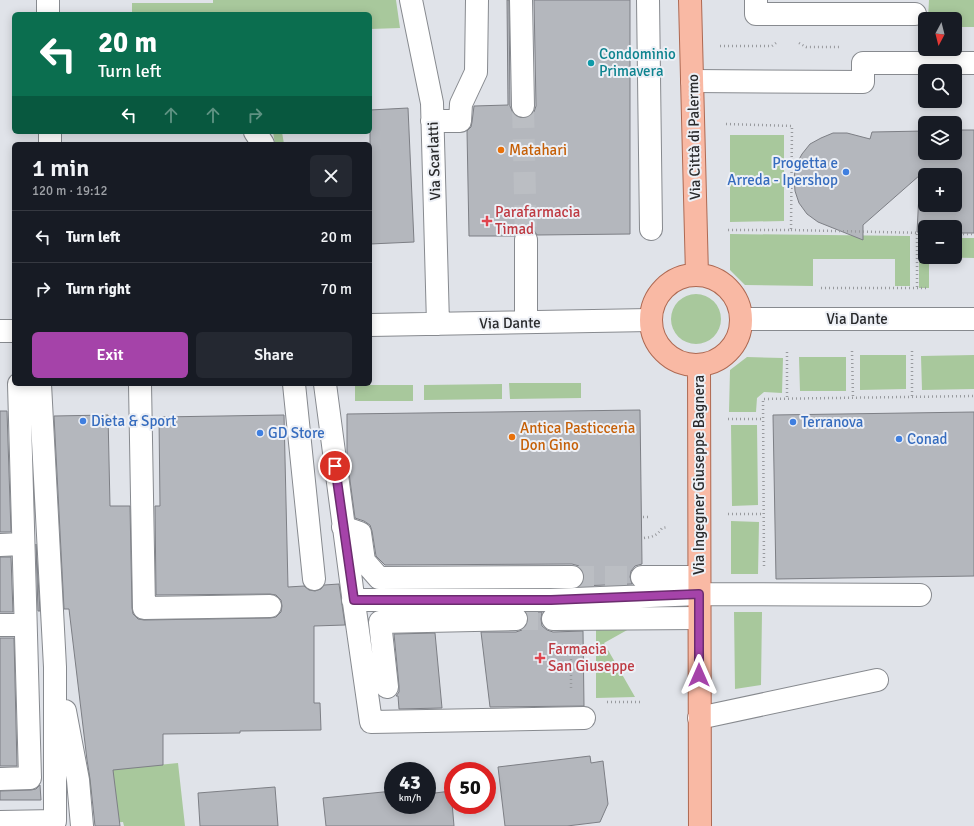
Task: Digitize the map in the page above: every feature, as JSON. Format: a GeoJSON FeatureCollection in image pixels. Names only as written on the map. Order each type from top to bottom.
{"type":"FeatureCollection","features":[{"type":"Feature","properties":{"kind":"main road","name":"Via Città di Palermo"},"geometry":{"type":"LineString","coordinates":[[690,0],[697,275]]}},
{"type":"Feature","properties":{"kind":"main road"},"geometry":{"type":"LineString","coordinates":[[697,275],[710,276],[721,282],[730,290],[737,301],[741,313],[741,319],[738,338],[731,348],[722,357],[711,363],[698,365],[686,364],[675,360],[665,353],[657,343],[652,332],[650,320],[652,308],[664,287],[674,280],[685,276],[697,275]]}},
{"type":"Feature","properties":{"kind":"main road","name":"Via Ingegner Giuseppe Bagnera"},"geometry":{"type":"LineString","coordinates":[[698,365],[700,826]]}},
{"type":"Feature","properties":{"kind":"street"},"geometry":{"type":"LineString","coordinates":[[48,0],[48,12]]}},
{"type":"Feature","properties":{"kind":"street","name":"Via Scarlatti"},"geometry":{"type":"LineString","coordinates":[[411,0],[432,104],[438,324]]}},
{"type":"Feature","properties":{"kind":"street"},"geometry":{"type":"LineString","coordinates":[[432,121],[460,121],[461,104],[476,72],[477,0]]}},
{"type":"Feature","properties":{"kind":"street"},"geometry":{"type":"LineString","coordinates":[[521,0],[522,106]]}},
{"type":"Feature","properties":{"kind":"street"},"geometry":{"type":"LineString","coordinates":[[648,0],[651,229]]}},
{"type":"Feature","properties":{"kind":"street"},"geometry":{"type":"LineString","coordinates":[[756,0],[756,14],[914,14]]}},
{"type":"Feature","properties":{"kind":"street"},"geometry":{"type":"LineString","coordinates":[[692,81],[863,82],[863,63],[974,64]]}},
{"type":"Feature","properties":{"kind":"street"},"geometry":{"type":"LineString","coordinates":[[256,134],[262,142]]}},
{"type":"Feature","properties":{"kind":"street"},"geometry":{"type":"LineString","coordinates":[[526,240],[526,322]]}},
{"type":"Feature","properties":{"kind":"street","name":"Via Dante"},"geometry":{"type":"LineString","coordinates":[[741,319],[974,319]]}},
{"type":"Feature","properties":{"kind":"street","name":"Via Dante"},"geometry":{"type":"LineString","coordinates":[[372,325],[650,320]]}},
{"type":"Feature","properties":{"kind":"street"},"geometry":{"type":"LineString","coordinates":[[0,331],[12,331]]}},
{"type":"Feature","properties":{"kind":"street"},"geometry":{"type":"LineString","coordinates":[[0,779],[30,778],[19,386]]}},
{"type":"Feature","properties":{"kind":"street"},"geometry":{"type":"LineString","coordinates":[[0,822],[55,821],[55,659],[40,386]]}},
{"type":"Feature","properties":{"kind":"street"},"geometry":{"type":"LineString","coordinates":[[140,386],[144,608],[270,606]]}},
{"type":"Feature","properties":{"kind":"street"},"geometry":{"type":"LineString","coordinates":[[294,386],[314,579]]}},
{"type":"Feature","properties":{"kind":"street"},"geometry":{"type":"LineString","coordinates":[[325,386],[343,527],[371,722],[584,718]]}},
{"type":"Feature","properties":{"kind":"street"},"geometry":{"type":"LineString","coordinates":[[343,527],[360,533],[364,561],[379,578],[572,578]]}},
{"type":"Feature","properties":{"kind":"street"},"geometry":{"type":"LineString","coordinates":[[0,545],[23,544]]}},
{"type":"Feature","properties":{"kind":"street"},"geometry":{"type":"LineString","coordinates":[[642,577],[764,595],[920,596]]}},
{"type":"Feature","properties":{"kind":"street"},"geometry":{"type":"LineString","coordinates":[[354,600],[551,600],[699,585]]}},
{"type":"Feature","properties":{"kind":"street"},"geometry":{"type":"LineString","coordinates":[[562,619],[699,618]]}},
{"type":"Feature","properties":{"kind":"street"},"geometry":{"type":"LineString","coordinates":[[387,687],[380,622],[516,619]]}},
{"type":"Feature","properties":{"kind":"street"},"geometry":{"type":"LineString","coordinates":[[0,625],[25,625]]}},
{"type":"Feature","properties":{"kind":"street"},"geometry":{"type":"LineString","coordinates":[[55,659],[78,780],[82,826]]}},
{"type":"Feature","properties":{"kind":"street"},"geometry":{"type":"LineString","coordinates":[[699,718],[877,680]]}},
{"type":"Feature","properties":{"kind":"path"},"geometry":{"type":"LineString","coordinates":[[797,41],[806,47],[845,47]]}},
{"type":"Feature","properties":{"kind":"path"},"geometry":{"type":"LineString","coordinates":[[719,46],[772,46],[777,42]]}},
{"type":"Feature","properties":{"kind":"path"},"geometry":{"type":"LineString","coordinates":[[726,124],[792,126],[791,230]]}},
{"type":"Feature","properties":{"kind":"path"},"geometry":{"type":"LineString","coordinates":[[726,230],[917,233],[917,287]]}},
{"type":"Feature","properties":{"kind":"path"},"geometry":{"type":"LineString","coordinates":[[962,234],[974,234]]}},
{"type":"Feature","properties":{"kind":"path"},"geometry":{"type":"LineString","coordinates":[[852,351],[853,398]]}},
{"type":"Feature","properties":{"kind":"path"},"geometry":{"type":"LineString","coordinates":[[912,351],[912,397]]}},
{"type":"Feature","properties":{"kind":"path"},"geometry":{"type":"LineString","coordinates":[[786,352],[787,400]]}},
{"type":"Feature","properties":{"kind":"path"},"geometry":{"type":"LineString","coordinates":[[764,595],[763,399],[787,400],[974,396]]}},
{"type":"Feature","properties":{"kind":"path"},"geometry":{"type":"LineString","coordinates":[[698,418],[764,419]]}},
{"type":"Feature","properties":{"kind":"path"},"geometry":{"type":"LineString","coordinates":[[699,515],[764,514]]}},
{"type":"Feature","properties":{"kind":"path"},"geometry":{"type":"LineString","coordinates":[[643,517],[651,517]]}},
{"type":"Feature","properties":{"kind":"path"},"geometry":{"type":"LineString","coordinates":[[644,538],[654,537],[662,528],[668,527]]}},
{"type":"Feature","properties":{"kind":"path"},"geometry":{"type":"LineString","coordinates":[[562,619],[571,695]]}},
{"type":"Feature","properties":{"kind":"path"},"geometry":{"type":"LineString","coordinates":[[604,702],[642,702]]}},
{"type":"Feature","properties":{"kind":"green space"},"geometry":{"type":"Polygon","coordinates":[[[213,0],[396,0],[400,28],[372,29],[372,12],[132,12],[132,3],[213,3],[213,0]]]}},
{"type":"Feature","properties":{"kind":"green space"},"geometry":{"type":"Polygon","coordinates":[[[929,0],[974,0],[974,27],[962,27],[962,12],[928,12],[929,0]]]}},
{"type":"Feature","properties":{"kind":"green space"},"geometry":{"type":"Polygon","coordinates":[[[273,134],[282,134],[284,142],[275,142],[273,134]]]}},
{"type":"Feature","properties":{"kind":"green space"},"geometry":{"type":"Polygon","coordinates":[[[730,135],[784,135],[784,221],[730,222],[730,135]]]}},
{"type":"Feature","properties":{"kind":"green space"},"geometry":{"type":"Polygon","coordinates":[[[730,234],[910,236],[910,286],[895,286],[895,259],[813,259],[813,286],[745,285],[730,270],[730,234]]]}},
{"type":"Feature","properties":{"kind":"green space"},"geometry":{"type":"Polygon","coordinates":[[[962,238],[974,238],[974,258],[962,258],[962,238]]]}},
{"type":"Feature","properties":{"kind":"green space"},"geometry":{"type":"Polygon","coordinates":[[[919,264],[929,264],[929,288],[919,288],[919,264]]]}},
{"type":"Feature","properties":{"kind":"green space"},"geometry":{"type":"Polygon","coordinates":[[[691,294],[701,294],[714,301],[721,314],[721,324],[714,337],[701,344],[691,344],[682,340],[675,333],[671,324],[671,314],[675,305],[682,298],[691,294]]]}},
{"type":"Feature","properties":{"kind":"green space"},"geometry":{"type":"Polygon","coordinates":[[[860,355],[906,355],[906,389],[860,390],[860,355]]]}},
{"type":"Feature","properties":{"kind":"green space"},"geometry":{"type":"Polygon","coordinates":[[[974,355],[974,389],[922,390],[921,356],[974,355]]]}},
{"type":"Feature","properties":{"kind":"green space"},"geometry":{"type":"Polygon","coordinates":[[[747,357],[783,358],[782,393],[764,392],[757,398],[756,412],[729,412],[730,370],[747,357]]]}},
{"type":"Feature","properties":{"kind":"green space"},"geometry":{"type":"Polygon","coordinates":[[[799,357],[846,357],[846,391],[800,391],[799,357]]]}},
{"type":"Feature","properties":{"kind":"green space"},"geometry":{"type":"Polygon","coordinates":[[[509,383],[581,383],[581,398],[510,399],[509,383]]]}},
{"type":"Feature","properties":{"kind":"green space"},"geometry":{"type":"Polygon","coordinates":[[[502,384],[502,399],[424,400],[424,385],[502,384]]]}},
{"type":"Feature","properties":{"kind":"green space"},"geometry":{"type":"Polygon","coordinates":[[[413,385],[413,401],[355,401],[355,386],[413,385]]]}},
{"type":"Feature","properties":{"kind":"green space"},"geometry":{"type":"Polygon","coordinates":[[[731,425],[757,425],[758,505],[732,506],[731,425]]]}},
{"type":"Feature","properties":{"kind":"green space"},"geometry":{"type":"Polygon","coordinates":[[[731,521],[759,522],[758,574],[731,574],[731,521]]]}},
{"type":"Feature","properties":{"kind":"green space"},"geometry":{"type":"Polygon","coordinates":[[[734,612],[762,612],[761,685],[735,689],[734,612]]]}},
{"type":"Feature","properties":{"kind":"green space"},"geometry":{"type":"Polygon","coordinates":[[[629,629],[604,643],[635,697],[596,698],[596,630],[629,629]]]}},
{"type":"Feature","properties":{"kind":"green space"},"geometry":{"type":"Polygon","coordinates":[[[178,763],[185,826],[124,826],[123,822],[95,824],[94,822],[119,819],[115,791],[91,794],[88,772],[178,763]]]}},
{"type":"Feature","properties":{"kind":"building","name":"Condominio Primavera"},"geometry":{"type":"Polygon","coordinates":[[[507,0],[509,0],[510,106],[513,113],[517,117],[523,118],[530,116],[534,112],[536,106],[534,0],[630,0],[630,234],[537,235],[533,229],[526,228],[519,229],[515,236],[469,236],[467,131],[471,127],[474,106],[508,105],[507,0]]]}},
{"type":"Feature","properties":{"kind":"building"},"geometry":{"type":"Polygon","coordinates":[[[408,108],[414,242],[372,244],[372,142],[370,142],[370,134],[372,134],[372,110],[408,108]]]}},
{"type":"Feature","properties":{"kind":"building"},"geometry":{"type":"Polygon","coordinates":[[[962,130],[974,130],[974,233],[962,233],[962,220],[918,220],[917,232],[918,212],[962,212],[962,168],[918,168],[918,177],[863,225],[863,240],[818,222],[807,214],[799,203],[795,191],[794,178],[796,165],[802,154],[810,144],[833,133],[847,133],[870,139],[872,132],[918,131],[918,160],[962,160],[962,130]]]}},
{"type":"Feature","properties":{"kind":"building"},"geometry":{"type":"Polygon","coordinates":[[[640,410],[642,564],[635,566],[631,571],[630,577],[632,584],[580,586],[583,583],[583,571],[579,566],[572,564],[385,565],[376,556],[370,525],[355,518],[347,458],[347,414],[640,410]]]}},
{"type":"Feature","properties":{"kind":"building"},"geometry":{"type":"Polygon","coordinates":[[[0,411],[7,411],[11,532],[0,532],[0,411]]]}},
{"type":"Feature","properties":{"kind":"building"},"geometry":{"type":"Polygon","coordinates":[[[974,412],[974,576],[776,579],[773,415],[974,412]]]}},
{"type":"Feature","properties":{"kind":"building"},"geometry":{"type":"Polygon","coordinates":[[[108,415],[110,506],[130,506],[132,608],[133,614],[138,619],[270,618],[276,617],[281,612],[281,600],[276,595],[270,594],[156,595],[155,506],[160,506],[159,417],[284,415],[288,587],[304,586],[309,590],[315,591],[321,589],[324,585],[339,584],[345,625],[314,626],[314,703],[320,703],[321,730],[163,734],[163,765],[113,770],[120,826],[95,826],[69,609],[64,609],[54,416],[108,415]]]}},
{"type":"Feature","properties":{"kind":"building"},"geometry":{"type":"Polygon","coordinates":[[[36,544],[40,611],[38,611],[36,544]]]}},
{"type":"Feature","properties":{"kind":"building"},"geometry":{"type":"Polygon","coordinates":[[[0,557],[11,557],[13,612],[0,612],[0,557]]]}},
{"type":"Feature","properties":{"kind":"building"},"geometry":{"type":"Polygon","coordinates":[[[527,612],[542,612],[542,626],[547,630],[553,632],[583,631],[584,706],[490,707],[481,632],[516,632],[522,630],[527,625],[527,612]]]}},
{"type":"Feature","properties":{"kind":"building"},"geometry":{"type":"Polygon","coordinates":[[[435,633],[442,708],[399,709],[398,696],[396,696],[399,692],[399,686],[394,634],[435,633]]]}},
{"type":"Feature","properties":{"kind":"building"},"geometry":{"type":"Polygon","coordinates":[[[0,638],[14,638],[17,766],[0,766],[0,638]]]}},
{"type":"Feature","properties":{"kind":"building"},"geometry":{"type":"Polygon","coordinates":[[[590,756],[591,763],[603,761],[608,804],[600,822],[567,826],[505,826],[498,767],[590,756]]]}},
{"type":"Feature","properties":{"kind":"building"},"geometry":{"type":"Polygon","coordinates":[[[40,785],[41,800],[0,800],[0,791],[31,790],[36,789],[40,785]]]}},
{"type":"Feature","properties":{"kind":"building"},"geometry":{"type":"Polygon","coordinates":[[[275,787],[278,826],[200,826],[198,793],[275,787]]]}},
{"type":"Feature","properties":{"kind":"building"},"geometry":{"type":"Polygon","coordinates":[[[384,792],[384,814],[436,814],[436,793],[444,792],[444,814],[453,814],[454,826],[326,826],[323,798],[384,792]]]}},
{"type":"Feature","properties":{"kind":"tunnel"},"geometry":{"type":"LineString","coordinates":[[523,106],[526,240]]}},
{"type":"Feature","properties":{"kind":"tunnel"},"geometry":{"type":"LineString","coordinates":[[572,577],[642,577]]}},
{"type":"Feature","properties":{"kind":"tunnel"},"geometry":{"type":"LineString","coordinates":[[516,619],[553,619]]}},
{"type":"Feature","properties":{"kind":"place","name":"Condominio Primavera"},"geometry":{"type":"Point","coordinates":[591,63]}},
{"type":"Feature","properties":{"kind":"place","name":"Matahari"},"geometry":{"type":"Point","coordinates":[501,150]}},
{"type":"Feature","properties":{"kind":"place","name":"Progetta e Arreda - Ipershop"},"geometry":{"type":"Point","coordinates":[846,172]}},
{"type":"Feature","properties":{"kind":"place","name":"Parafarmacia Timad"},"geometry":{"type":"Point","coordinates":[487,221]}},
{"type":"Feature","properties":{"kind":"place","name":"Dieta & Sport"},"geometry":{"type":"Point","coordinates":[83,421]}},
{"type":"Feature","properties":{"kind":"place","name":"Terranova"},"geometry":{"type":"Point","coordinates":[793,422]}},
{"type":"Feature","properties":{"kind":"place","name":"GD Store"},"geometry":{"type":"Point","coordinates":[260,433]}},
{"type":"Feature","properties":{"kind":"place","name":"Antica Pasticceria Don Gino"},"geometry":{"type":"Point","coordinates":[512,437]}},
{"type":"Feature","properties":{"kind":"place","name":"Conad"},"geometry":{"type":"Point","coordinates":[899,439]}},
{"type":"Feature","properties":{"kind":"place","name":"Farmacia San Giuseppe"},"geometry":{"type":"Point","coordinates":[540,658]}},
{"type":"Feature","properties":{"kind":"route"},"geometry":{"type":"LineString","coordinates":[[335,466],[354,600],[551,600],[699,594],[699,675]]}}]}
